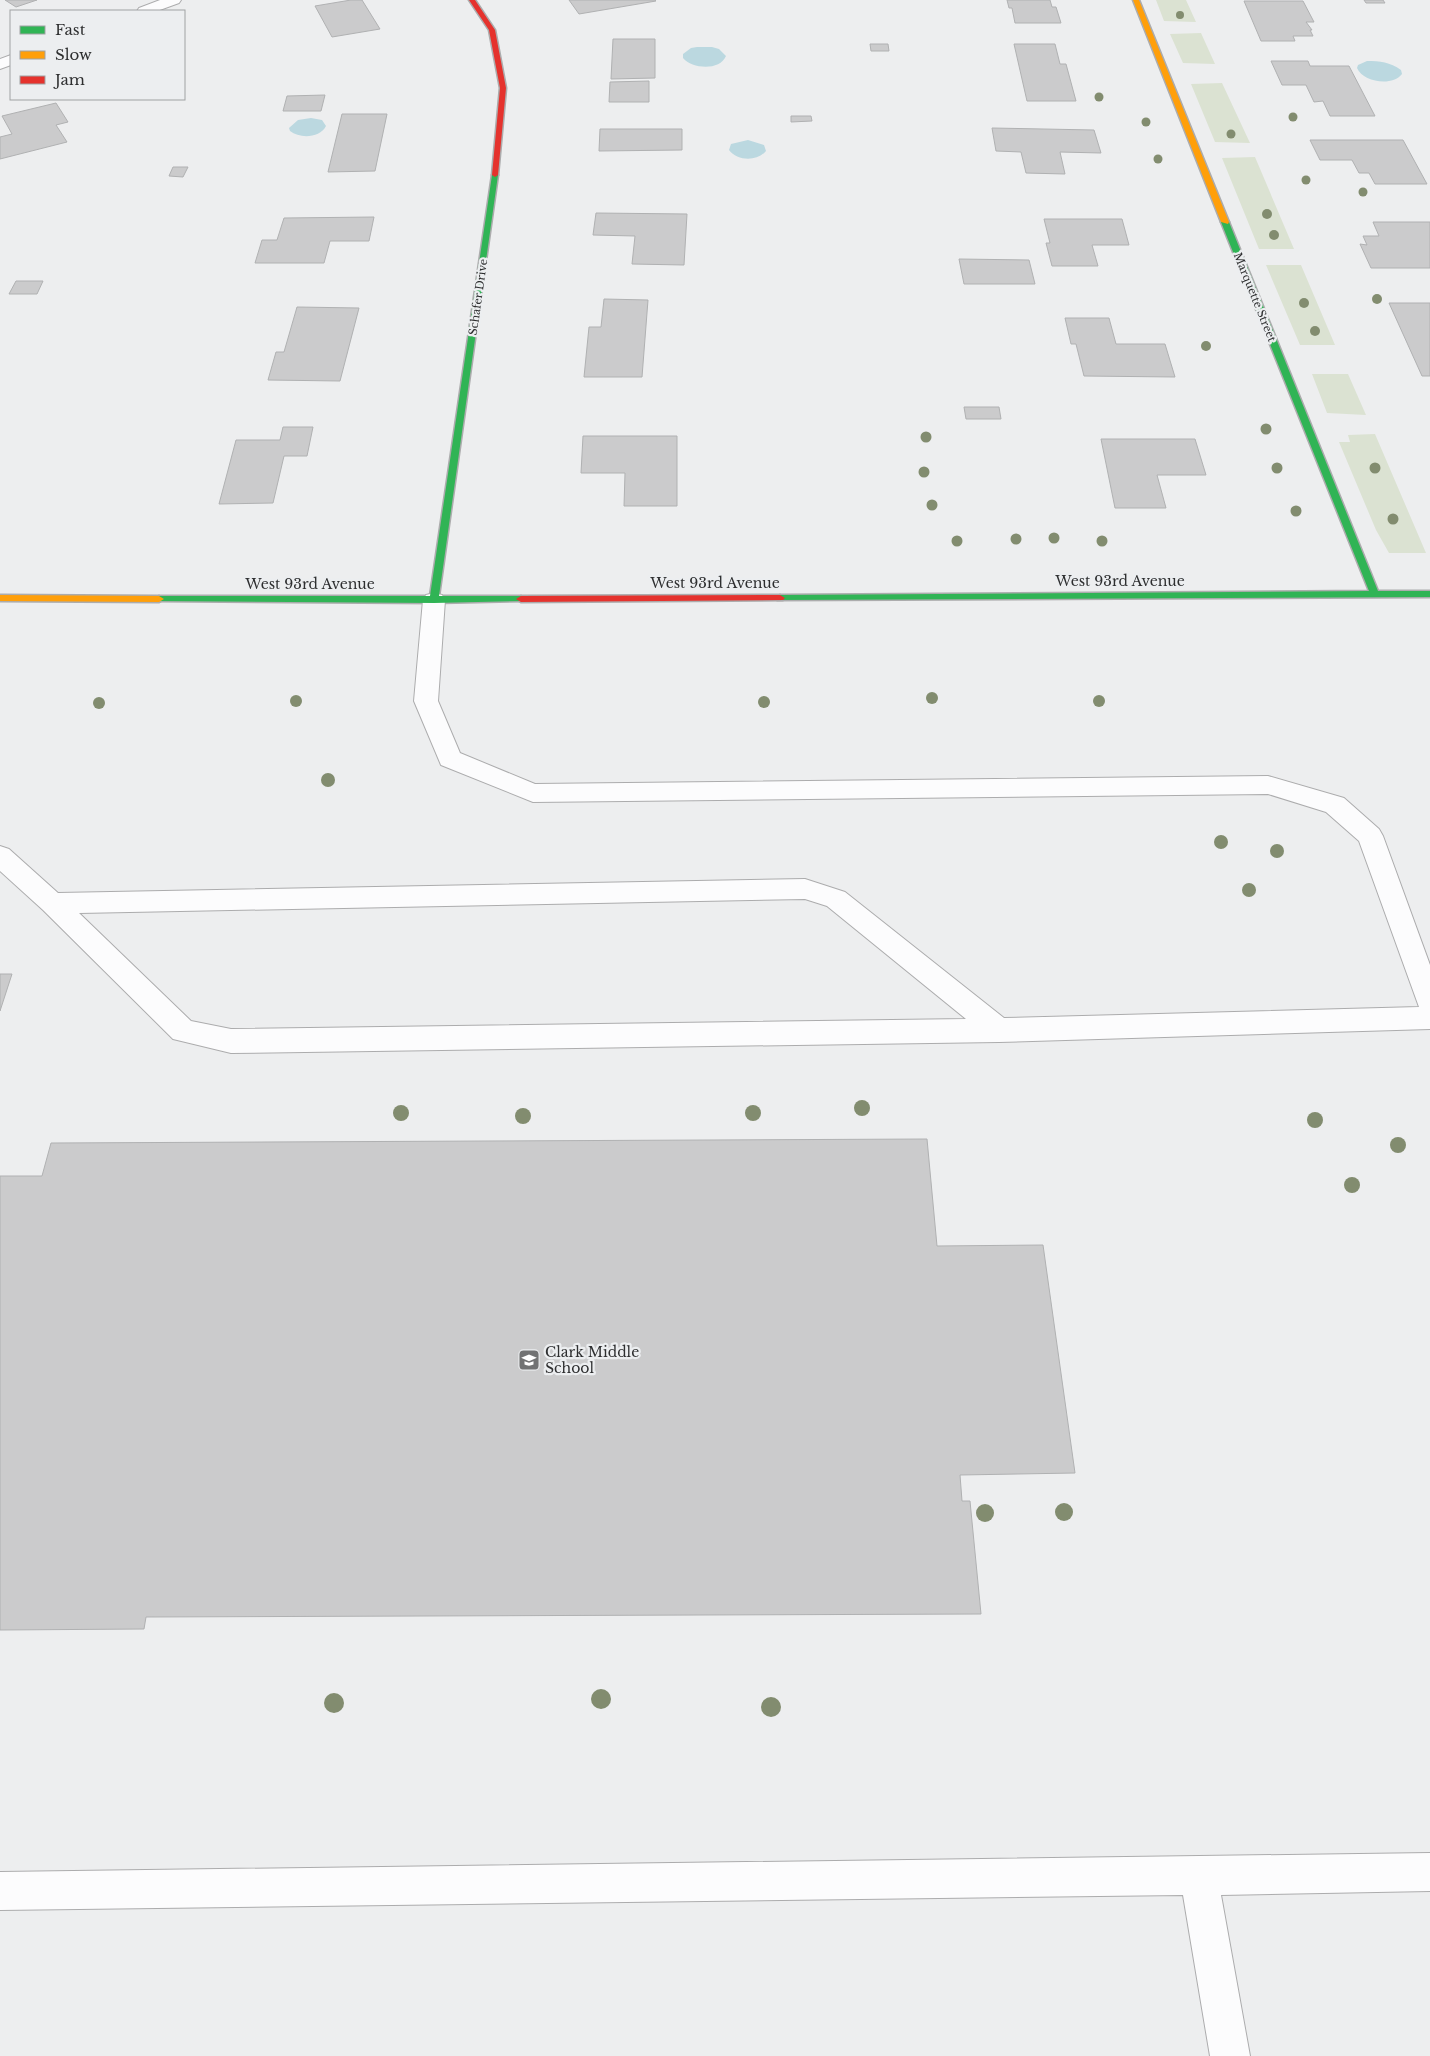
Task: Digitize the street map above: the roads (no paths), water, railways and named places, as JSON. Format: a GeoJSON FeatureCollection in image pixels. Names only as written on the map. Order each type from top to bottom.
{"type":"FeatureCollection","features":[{"type":"Feature","properties":{"kind":"street"},"geometry":{"type":"LineString","coordinates":[[147,10],[174,0]]}},
{"type":"Feature","properties":{"kind":"street","name":"Schafer Drive"},"geometry":{"type":"LineString","coordinates":[[434,600],[494,191],[503,88],[492,30],[472,0]]}},
{"type":"Feature","properties":{"kind":"street","name":"Marquette Street"},"geometry":{"type":"LineString","coordinates":[[1136,0],[1375,594]]}},
{"type":"Feature","properties":{"kind":"street","name":"West 93rd Avenue"},"geometry":{"type":"LineString","coordinates":[[0,598],[434,600],[1430,594]]}},
{"type":"Feature","properties":{"kind":"street"},"geometry":{"type":"LineString","coordinates":[[434,600],[426,701],[450,759],[533,793],[1268,785],[1336,805],[1370,836],[1430,1002]]}},
{"type":"Feature","properties":{"kind":"street"},"geometry":{"type":"LineString","coordinates":[[0,856],[52,903],[183,1031],[231,1041],[999,1030],[1430,1018]]}},
{"type":"Feature","properties":{"kind":"street"},"geometry":{"type":"LineString","coordinates":[[52,903],[805,889],[836,899],[999,1030]]}},
{"type":"Feature","properties":{"kind":"street"},"geometry":{"type":"LineString","coordinates":[[0,1891],[1430,1872]]}},
{"type":"Feature","properties":{"kind":"street"},"geometry":{"type":"LineString","coordinates":[[1199,1876],[1230,2056]]}},
{"type":"Feature","properties":{"kind":"water"},"geometry":{"type":"Polygon","coordinates":[[[691,48],[719,49],[726,56],[718,64],[706,67],[687,62],[683,58],[683,54],[691,48]]]}},
{"type":"Feature","properties":{"kind":"water"},"geometry":{"type":"Polygon","coordinates":[[[1367,61],[1389,64],[1401,70],[1402,74],[1392,81],[1385,82],[1365,77],[1357,68],[1358,65],[1367,61]]]}},
{"type":"Feature","properties":{"kind":"water"},"geometry":{"type":"Polygon","coordinates":[[[311,118],[322,120],[326,126],[319,133],[310,136],[294,134],[290,131],[289,128],[298,120],[311,118]]]}},
{"type":"Feature","properties":{"kind":"water"},"geometry":{"type":"Polygon","coordinates":[[[748,140],[764,145],[766,151],[758,157],[747,159],[733,154],[729,150],[731,144],[748,140]]]}},
{"type":"Feature","properties":{"kind":"place","name":"Clark Middle School"},"geometry":{"type":"Point","coordinates":[529,1360]}}]}
